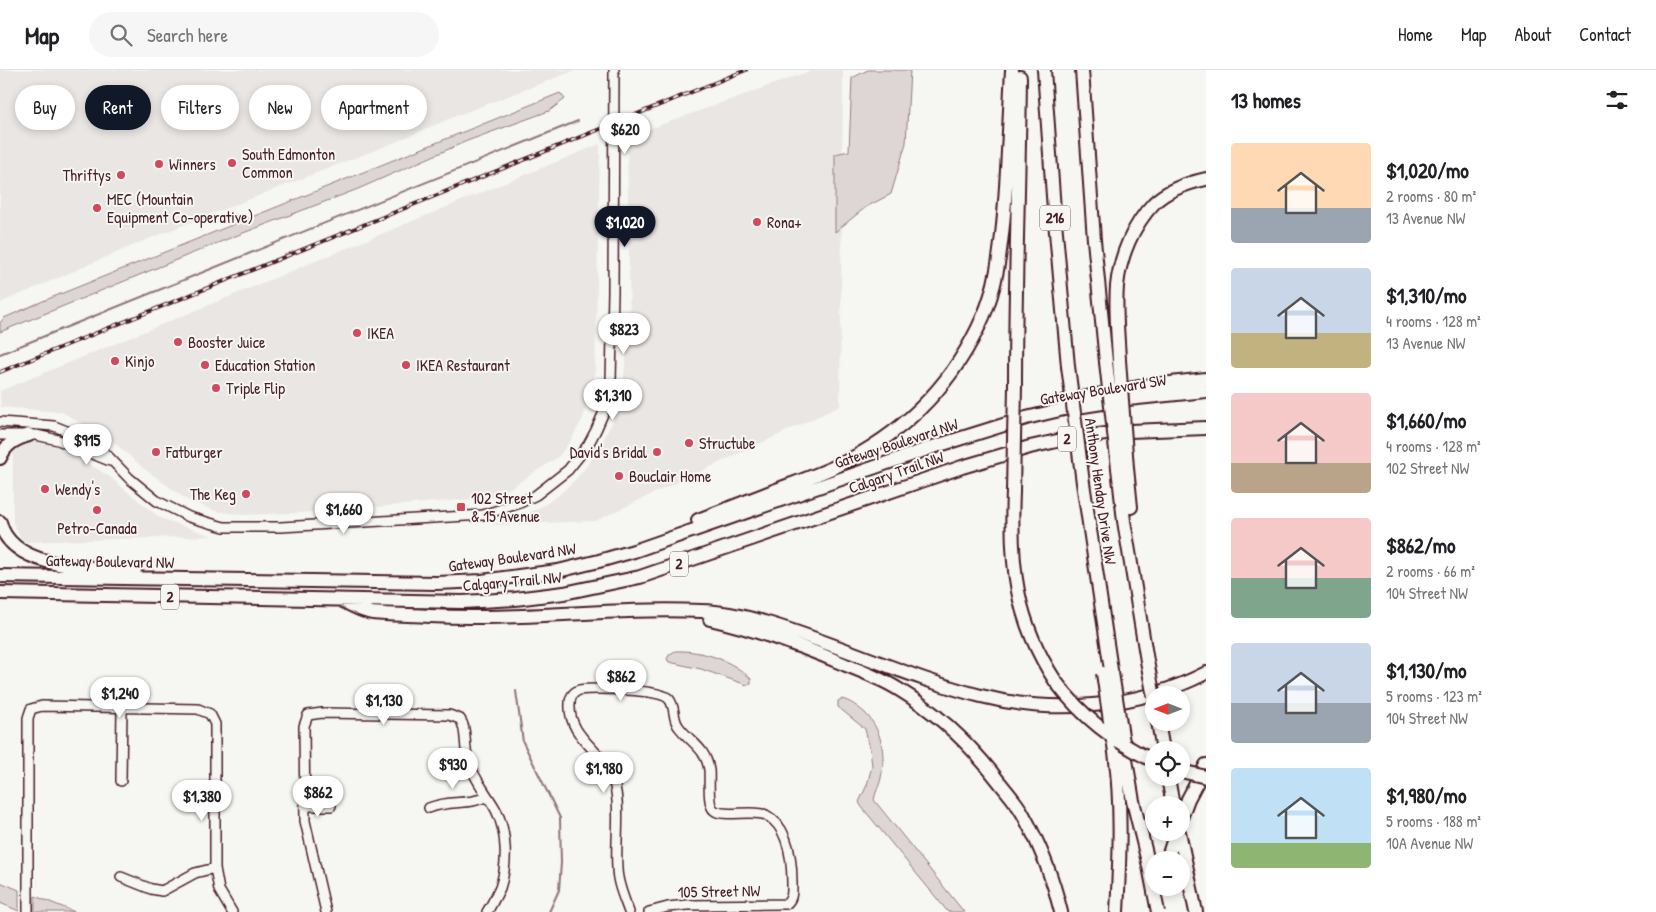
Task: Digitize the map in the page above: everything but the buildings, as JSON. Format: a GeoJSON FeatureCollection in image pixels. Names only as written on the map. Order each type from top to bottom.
{"type":"FeatureCollection","features":[{"type":"Feature","properties":{"kind":"highway"},"geometry":{"type":"LineString","coordinates":[[634,551],[656,536],[796,483],[848,461],[904,425],[945,382],[959,363],[984,316],[1000,254],[1012,70]]}},
{"type":"Feature","properties":{"kind":"highway"},"geometry":{"type":"LineString","coordinates":[[1020,70],[1013,492],[1013,563],[1017,592],[1031,637],[1044,663],[1069,699],[1116,741],[1145,756]]}},
{"type":"Feature","properties":{"kind":"highway","name":"Anthony Henday Drive NW"},"geometry":{"type":"LineString","coordinates":[[1044,70],[1068,366],[1107,671],[1118,744],[1149,866],[1158,912]]}},
{"type":"Feature","properties":{"kind":"highway","name":"216"},"geometry":{"type":"LineString","coordinates":[[1082,70],[1094,240],[1112,361]]}},
{"type":"Feature","properties":{"kind":"highway"},"geometry":{"type":"LineString","coordinates":[[1084,119],[1088,70]]}},
{"type":"Feature","properties":{"kind":"highway"},"geometry":{"type":"LineString","coordinates":[[1152,686],[1140,620],[1136,556],[1123,468],[1112,361],[1117,286],[1123,257],[1131,235],[1155,202],[1189,183],[1206,179]]}},
{"type":"Feature","properties":{"kind":"highway"},"geometry":{"type":"LineString","coordinates":[[932,447],[994,420],[1035,408],[1101,393],[1206,379]]}},
{"type":"Feature","properties":{"kind":"highway","name":"Gateway Boulevard SW"},"geometry":{"type":"LineString","coordinates":[[1006,424],[1080,406],[1206,391]]}},
{"type":"Feature","properties":{"kind":"highway","name":"Gateway Boulevard NW"},"geometry":{"type":"LineString","coordinates":[[0,576],[437,583],[482,581],[558,570],[634,551],[932,447],[1006,424]]}},
{"type":"Feature","properties":{"kind":"highway","name":"Calgary Trail NW"},"geometry":{"type":"LineString","coordinates":[[0,593],[463,602],[515,599],[564,593],[640,577],[1004,454],[1053,442],[1107,434],[1168,428],[1206,428]]}},
{"type":"Feature","properties":{"kind":"highway"},"geometry":{"type":"LineString","coordinates":[[0,458],[4,450],[12,442],[29,435]]}},
{"type":"Feature","properties":{"kind":"highway"},"geometry":{"type":"LineString","coordinates":[[0,522],[7,538],[17,548],[50,563],[145,570],[192,579]]}},
{"type":"Feature","properties":{"kind":"highway"},"geometry":{"type":"LineString","coordinates":[[339,599],[369,613],[454,617],[516,617],[616,610],[705,611],[735,616],[792,630],[949,687],[983,697],[1034,705],[1101,704],[1145,697],[1188,682],[1206,673]]}},
{"type":"Feature","properties":{"kind":"highway"},"geometry":{"type":"LineString","coordinates":[[672,610],[776,638],[826,656],[875,677],[915,700],[963,739],[983,761],[1022,812],[1053,880],[1061,912]]}},
{"type":"Feature","properties":{"kind":"highway"},"geometry":{"type":"LineString","coordinates":[[1117,912],[1120,858],[1118,744]]}},
{"type":"Feature","properties":{"kind":"highway"},"geometry":{"type":"LineString","coordinates":[[1190,796],[1206,765]]}},
{"type":"Feature","properties":{"kind":"highway"},"geometry":{"type":"LineString","coordinates":[[1190,774],[1206,777]]}},
{"type":"Feature","properties":{"kind":"highway"},"geometry":{"type":"LineString","coordinates":[[1180,841],[1196,912]]}},
{"type":"Feature","properties":{"kind":"highway"},"geometry":{"type":"LineString","coordinates":[[1158,912],[1160,896]]}},
{"type":"Feature","properties":{"kind":"street"},"geometry":{"type":"LineString","coordinates":[[0,422],[38,424],[65,429],[87,438],[143,489],[171,509],[205,523],[224,527],[243,528],[483,515],[520,503],[536,494],[560,477],[578,459],[596,430],[607,400],[611,381],[614,292],[614,70]]}},
{"type":"Feature","properties":{"kind":"street"},"geometry":{"type":"LineString","coordinates":[[0,435],[29,435],[58,440],[112,462]]}},
{"type":"Feature","properties":{"kind":"street","name":"105 Street NW"},"geometry":{"type":"LineString","coordinates":[[629,912],[617,872],[616,795],[614,782],[606,766],[581,738],[573,723],[570,703],[574,693],[584,689],[641,691],[659,694],[668,698],[673,706],[676,723],[698,745],[707,761],[712,809],[718,813],[762,814],[771,818],[781,830],[789,850],[792,866],[792,896],[789,902],[779,905],[681,905],[649,912]]}},
{"type":"Feature","properties":{"kind":"street"},"geometry":{"type":"LineString","coordinates":[[28,912],[27,724],[31,709],[42,706],[198,709],[207,711],[210,714],[215,724],[215,868],[219,890],[232,912]]}},
{"type":"Feature","properties":{"kind":"street"},"geometry":{"type":"LineString","coordinates":[[121,781],[122,708]]}},
{"type":"Feature","properties":{"kind":"street"},"geometry":{"type":"LineString","coordinates":[[326,912],[308,837],[305,806],[304,726],[308,716],[322,713],[449,715],[460,719],[463,726],[465,750],[469,763],[500,818],[503,828],[504,863],[502,882],[488,912]]}},
{"type":"Feature","properties":{"kind":"street"},"geometry":{"type":"LineString","coordinates":[[429,808],[444,803],[473,802],[487,796]]}},
{"type":"Feature","properties":{"kind":"street"},"geometry":{"type":"LineString","coordinates":[[305,806],[331,806]]}},
{"type":"Feature","properties":{"kind":"street"},"geometry":{"type":"LineString","coordinates":[[121,877],[151,889],[162,891],[195,873],[215,868]]}},
{"type":"Feature","properties":{"kind":"shaded area","name":"South Edmonton Common"},"geometry":{"type":"Polygon","coordinates":[[[0,70],[576,70],[427,128],[427,85],[321,85],[321,130],[423,130],[148,239],[0,303],[0,70]]]}},
{"type":"Feature","properties":{"kind":"shaded area"},"geometry":{"type":"Polygon","coordinates":[[[813,70],[843,70],[840,406],[595,521],[492,525],[520,517],[558,496],[589,463],[614,419],[623,386],[630,322],[627,137],[813,70]]]}},
{"type":"Feature","properties":{"kind":"shaded area"},"geometry":{"type":"Polygon","coordinates":[[[868,70],[910,70],[906,143],[891,194],[866,207],[835,232],[835,154],[849,151],[852,78],[868,70]]]}},
{"type":"Feature","properties":{"kind":"shaded area"},"geometry":{"type":"Polygon","coordinates":[[[560,93],[565,99],[549,111],[467,141],[358,189],[225,240],[0,332],[0,323],[4,318],[43,301],[560,93]]]}},
{"type":"Feature","properties":{"kind":"shaded area"},"geometry":{"type":"Polygon","coordinates":[[[600,144],[595,370],[583,418],[571,440],[558,457],[496,497],[315,512],[244,515],[216,511],[186,499],[142,467],[114,442],[62,412],[1,407],[0,391],[600,144]]]}},
{"type":"Feature","properties":{"kind":"shaded area"},"geometry":{"type":"Polygon","coordinates":[[[38,440],[64,449],[107,475],[160,518],[212,536],[23,542],[13,523],[13,455],[15,444],[38,440]]]}},
{"type":"Feature","properties":{"kind":"shaded area"},"geometry":{"type":"Polygon","coordinates":[[[675,651],[706,654],[726,662],[743,672],[751,679],[751,683],[747,685],[701,669],[669,662],[667,659],[669,655],[675,651]]]}},
{"type":"Feature","properties":{"kind":"shaded area"},"geometry":{"type":"Polygon","coordinates":[[[841,699],[850,702],[864,712],[879,734],[883,760],[880,781],[874,800],[964,912],[948,912],[861,806],[859,802],[867,785],[872,766],[870,749],[865,729],[838,707],[838,701],[841,699]]]}},
{"type":"Feature","properties":{"kind":"shaded area"},"geometry":{"type":"Polygon","coordinates":[[[0,882],[19,890],[19,911],[0,903],[0,882]]]}},
{"type":"Feature","properties":{"kind":"shaded area"},"geometry":{"type":"Polygon","coordinates":[[[35,896],[75,912],[35,912],[35,896]]]}},
{"type":"Feature","properties":{"kind":"waterway"},"geometry":{"type":"LineString","coordinates":[[0,354],[578,121]]}},
{"type":"Feature","properties":{"kind":"waterway"},"geometry":{"type":"LineString","coordinates":[[516,691],[523,742],[560,818],[561,863],[559,890],[549,912]]}},
{"type":"Feature","properties":{"kind":"railway"},"geometry":{"type":"LineString","coordinates":[[0,372],[746,70]]}},
{"type":"Feature","properties":{"kind":"place","name":"South Edmonton Common"},"geometry":{"type":"Point","coordinates":[232,163]}},
{"type":"Feature","properties":{"kind":"place","name":"Winners"},"geometry":{"type":"Point","coordinates":[159,164]}},
{"type":"Feature","properties":{"kind":"place","name":"Thriftys"},"geometry":{"type":"Point","coordinates":[121,175]}},
{"type":"Feature","properties":{"kind":"place","name":"MEC (Mountain Equipment Co-operative)"},"geometry":{"type":"Point","coordinates":[97,208]}},
{"type":"Feature","properties":{"kind":"place","name":"Rona+"},"geometry":{"type":"Point","coordinates":[757,222]}},
{"type":"Feature","properties":{"kind":"place","name":"IKEA"},"geometry":{"type":"Point","coordinates":[357,333]}},
{"type":"Feature","properties":{"kind":"place","name":"Booster Juice"},"geometry":{"type":"Point","coordinates":[178,342]}},
{"type":"Feature","properties":{"kind":"place","name":"Kinjo"},"geometry":{"type":"Point","coordinates":[115,361]}},
{"type":"Feature","properties":{"kind":"place","name":"Education Station"},"geometry":{"type":"Point","coordinates":[205,365]}},
{"type":"Feature","properties":{"kind":"place","name":"IKEA Restaurant"},"geometry":{"type":"Point","coordinates":[406,365]}},
{"type":"Feature","properties":{"kind":"place","name":"Triple Flip"},"geometry":{"type":"Point","coordinates":[216,388]}},
{"type":"Feature","properties":{"kind":"place","name":"Structube"},"geometry":{"type":"Point","coordinates":[689,443]}},
{"type":"Feature","properties":{"kind":"place","name":"Fatburger"},"geometry":{"type":"Point","coordinates":[156,452]}},
{"type":"Feature","properties":{"kind":"place","name":"David's Bridal"},"geometry":{"type":"Point","coordinates":[657,452]}},
{"type":"Feature","properties":{"kind":"place","name":"Bouclair Home"},"geometry":{"type":"Point","coordinates":[619,476]}},
{"type":"Feature","properties":{"kind":"place","name":"Wendy's"},"geometry":{"type":"Point","coordinates":[45,489]}},
{"type":"Feature","properties":{"kind":"place","name":"The Keg"},"geometry":{"type":"Point","coordinates":[246,494]}},
{"type":"Feature","properties":{"kind":"place","name":"102 Street & 15 Avenue"},"geometry":{"type":"Point","coordinates":[461,507]}},
{"type":"Feature","properties":{"kind":"place","name":"Petro-Canada"},"geometry":{"type":"Point","coordinates":[97,510]}}]}
